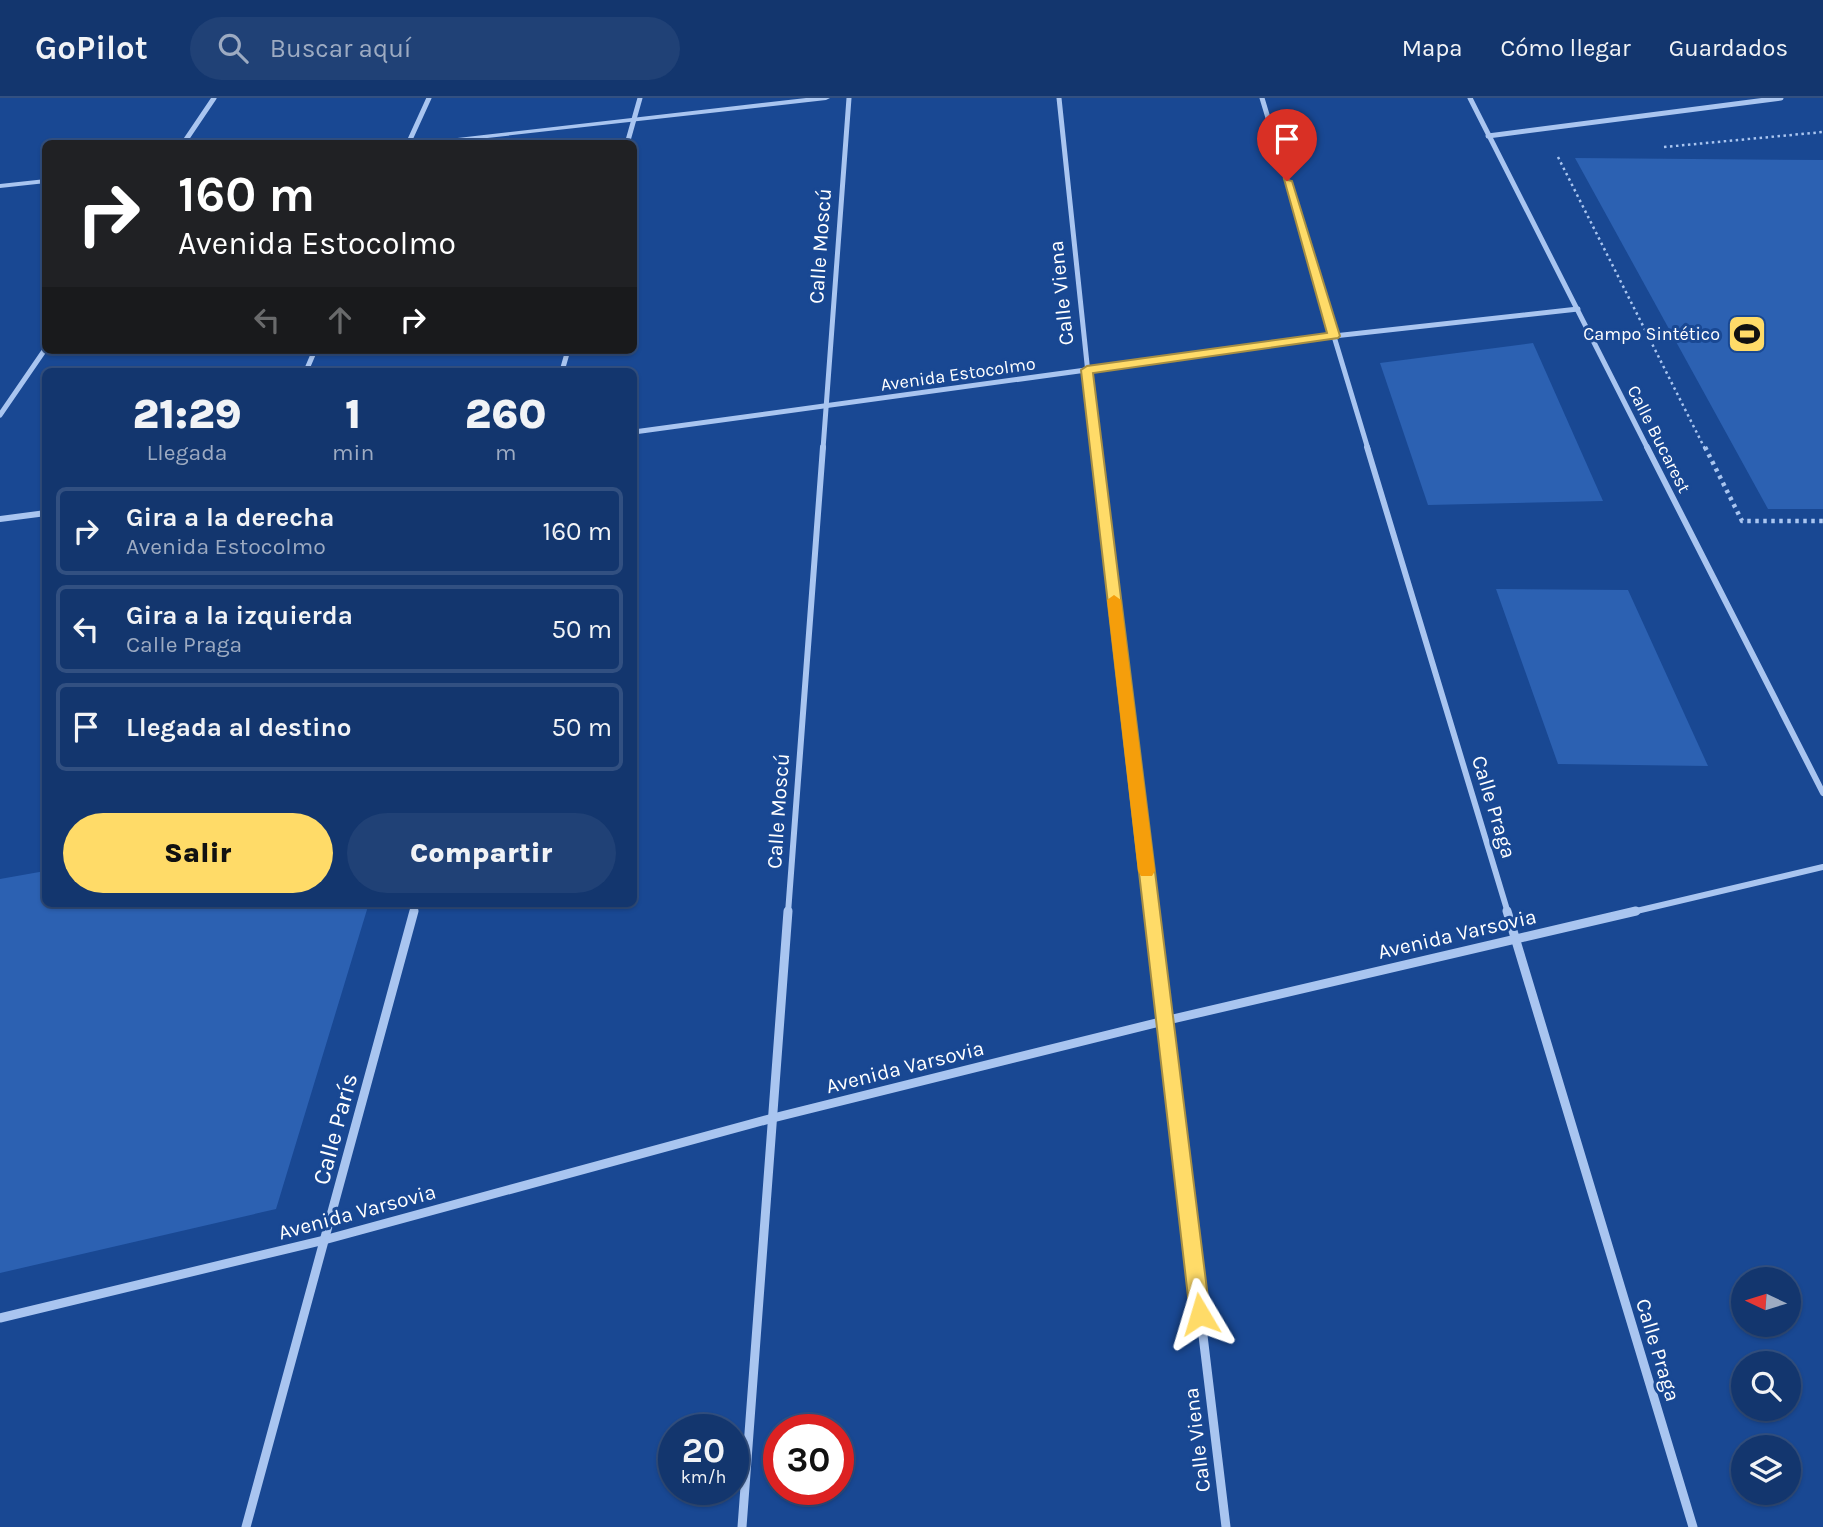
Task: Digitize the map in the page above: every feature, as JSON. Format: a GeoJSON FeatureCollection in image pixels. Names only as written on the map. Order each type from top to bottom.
{"type":"FeatureCollection","features":[{"type":"Feature","properties":{"kind":"street"},"geometry":{"type":"LineString","coordinates":[[186,140],[214,98]]}},
{"type":"Feature","properties":{"kind":"street"},"geometry":{"type":"LineString","coordinates":[[410,140],[429,98]]}},
{"type":"Feature","properties":{"kind":"street"},"geometry":{"type":"LineString","coordinates":[[628,140],[640,98]]}},
{"type":"Feature","properties":{"kind":"street"},"geometry":{"type":"LineString","coordinates":[[443,140],[826,98]]}},
{"type":"Feature","properties":{"kind":"street","name":"Calle Moscú"},"geometry":{"type":"LineString","coordinates":[[742,1527],[849,98]]}},
{"type":"Feature","properties":{"kind":"street","name":"Calle Viena"},"geometry":{"type":"LineString","coordinates":[[1059,98],[1087,370],[1226,1527]]}},
{"type":"Feature","properties":{"kind":"street","name":"Calle Praga"},"geometry":{"type":"LineString","coordinates":[[1262,98],[1693,1527]]}},
{"type":"Feature","properties":{"kind":"street","name":"Calle Bucarest"},"geometry":{"type":"LineString","coordinates":[[1470,98],[1823,793]]}},
{"type":"Feature","properties":{"kind":"street"},"geometry":{"type":"LineString","coordinates":[[1488,136],[1781,98]]}},
{"type":"Feature","properties":{"kind":"street"},"geometry":{"type":"LineString","coordinates":[[0,186],[42,181]]}},
{"type":"Feature","properties":{"kind":"street","name":"Avenida Estocolmo"},"geometry":{"type":"LineString","coordinates":[[637,432],[1334,336],[1578,309]]}},
{"type":"Feature","properties":{"kind":"street"},"geometry":{"type":"LineString","coordinates":[[0,415],[42,354]]}},
{"type":"Feature","properties":{"kind":"street"},"geometry":{"type":"LineString","coordinates":[[0,519],[42,514]]}},
{"type":"Feature","properties":{"kind":"street","name":"Avenida Varsovia"},"geometry":{"type":"LineString","coordinates":[[0,1318],[324,1240],[773,1118],[1164,1021],[1823,867]]}},
{"type":"Feature","properties":{"kind":"street","name":"Calle París"},"geometry":{"type":"LineString","coordinates":[[246,1527],[415,907]]}},
{"type":"Feature","properties":{"kind":"path"},"geometry":{"type":"LineString","coordinates":[[1660,147],[1823,132]]}},
{"type":"Feature","properties":{"kind":"path"},"geometry":{"type":"LineString","coordinates":[[1556,152],[1742,521],[1823,521]]}},
{"type":"Feature","properties":{"kind":"shaded area","name":"Campo Sintético"},"geometry":{"type":"Polygon","coordinates":[[[1575,158],[1823,160],[1823,509],[1768,509],[1575,158]]]}},
{"type":"Feature","properties":{"kind":"shaded area"},"geometry":{"type":"Polygon","coordinates":[[[1533,343],[1603,501],[1428,505],[1380,363],[1533,343]]]}},
{"type":"Feature","properties":{"kind":"shaded area"},"geometry":{"type":"Polygon","coordinates":[[[1496,589],[1628,590],[1708,766],[1558,764],[1496,589]]]}},
{"type":"Feature","properties":{"kind":"shaded area"},"geometry":{"type":"Polygon","coordinates":[[[42,872],[42,907],[368,907],[276,1209],[0,1273],[0,879],[42,872]]]}},
{"type":"Feature","properties":{"kind":"slow traffic"},"geometry":{"type":"LineString","coordinates":[[1114,600],[1147,871]]}},
{"type":"Feature","properties":{"kind":"place","name":"Campo Sintético"},"geometry":{"type":"Point","coordinates":[1747,334]}},
{"type":"Feature","properties":{"kind":"route"},"geometry":{"type":"LineString","coordinates":[[1200,1314],[1087,370],[1334,336],[1287,181]]}}]}
